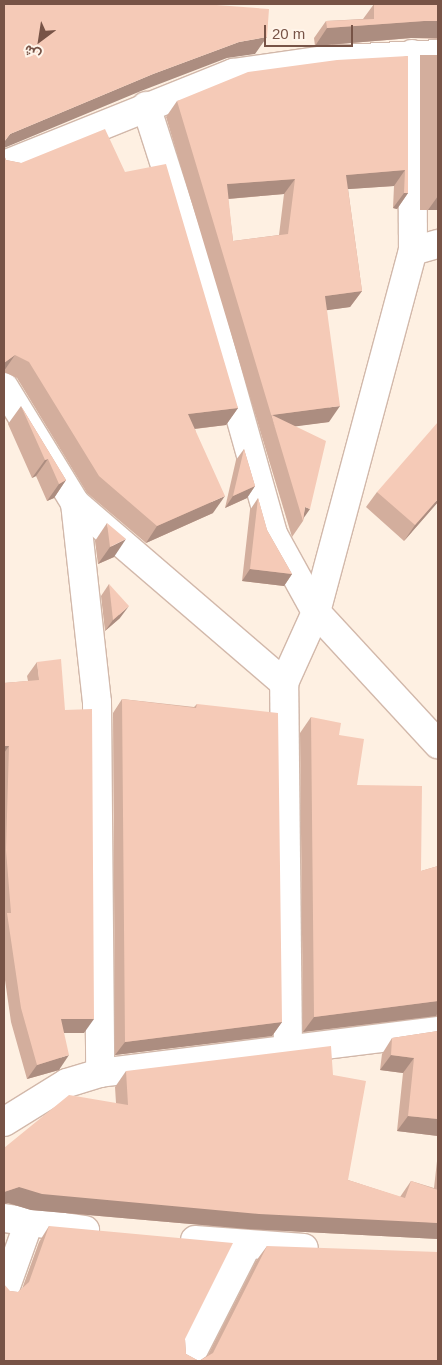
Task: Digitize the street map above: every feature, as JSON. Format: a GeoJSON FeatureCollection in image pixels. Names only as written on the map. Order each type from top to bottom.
{"type":"FeatureCollection","features":[{"type":"Feature","properties":{"kind":"street"},"geometry":{"type":"LineString","coordinates":[[4,166],[146,106],[234,73],[425,54],[425,247],[316,612],[284,684],[288,1051]]}},
{"type":"Feature","properties":{"kind":"street"},"geometry":{"type":"LineString","coordinates":[[146,106],[200,274],[273,534],[316,612],[438,744]]}},
{"type":"Feature","properties":{"kind":"street"},"geometry":{"type":"LineString","coordinates":[[4,387],[75,503],[284,684]]}},
{"type":"Feature","properties":{"kind":"street"},"geometry":{"type":"LineString","coordinates":[[75,503],[97,702],[100,1073]]}},
{"type":"Feature","properties":{"kind":"street"},"geometry":{"type":"LineString","coordinates":[[4,1122],[67,1083],[100,1073],[438,1031]]}},
{"type":"Feature","properties":{"kind":"street"},"geometry":{"type":"LineString","coordinates":[[4,1292],[16,1222],[108,1232]]}},
{"type":"Feature","properties":{"kind":"street"},"geometry":{"type":"LineString","coordinates":[[167,1238],[247,1245],[333,1249]]}},
{"type":"Feature","properties":{"kind":"street"},"geometry":{"type":"LineString","coordinates":[[188,1361],[247,1245]]}},
{"type":"Feature","properties":{"kind":"building"},"geometry":{"type":"Polygon","coordinates":[[[4,4],[203,4],[269,9],[267,37],[239,42],[153,74],[10,134],[4,142],[4,4]]]}},
{"type":"Feature","properties":{"kind":"building"},"geometry":{"type":"Polygon","coordinates":[[[374,4],[438,4],[438,21],[327,28],[326,21],[374,19],[374,4]]]}},
{"type":"Feature","properties":{"kind":"building"},"geometry":{"type":"Polygon","coordinates":[[[408,56],[408,193],[404,193],[405,170],[346,175],[362,291],[325,296],[340,406],[272,415],[326,441],[310,509],[305,507],[303,521],[177,101],[248,72],[337,60],[408,56]],[[295,179],[227,184],[233,241],[288,234],[295,179]]]}},
{"type":"Feature","properties":{"kind":"building"},"geometry":{"type":"Polygon","coordinates":[[[105,129],[125,172],[166,164],[238,408],[188,414],[225,496],[157,526],[99,476],[29,362],[15,355],[4,363],[4,155],[6,160],[21,163],[105,129]]]}},
{"type":"Feature","properties":{"kind":"building"},"geometry":{"type":"Polygon","coordinates":[[[21,406],[66,480],[59,484],[48,459],[45,460],[21,406]]]}},
{"type":"Feature","properties":{"kind":"building"},"geometry":{"type":"Polygon","coordinates":[[[438,422],[438,499],[415,525],[377,492],[438,422]]]}},
{"type":"Feature","properties":{"kind":"building"},"geometry":{"type":"Polygon","coordinates":[[[244,449],[255,486],[233,496],[244,449]]]}},
{"type":"Feature","properties":{"kind":"building"},"geometry":{"type":"Polygon","coordinates":[[[258,498],[267,530],[292,574],[250,569],[258,498]]]}},
{"type":"Feature","properties":{"kind":"building"},"geometry":{"type":"Polygon","coordinates":[[[107,523],[126,539],[110,547],[107,523]]]}},
{"type":"Feature","properties":{"kind":"building"},"geometry":{"type":"Polygon","coordinates":[[[109,584],[129,606],[113,620],[109,584]]]}},
{"type":"Feature","properties":{"kind":"building"},"geometry":{"type":"Polygon","coordinates":[[[61,659],[65,710],[92,709],[94,1019],[61,1019],[69,1055],[37,1065],[21,1008],[7,913],[11,913],[6,850],[9,746],[4,746],[4,683],[39,680],[37,662],[61,659]]]}},
{"type":"Feature","properties":{"kind":"building"},"geometry":{"type":"Polygon","coordinates":[[[122,699],[196,708],[197,704],[278,713],[282,1022],[125,1042],[122,699]]]}},
{"type":"Feature","properties":{"kind":"building"},"geometry":{"type":"Polygon","coordinates":[[[311,717],[341,723],[339,735],[364,739],[357,785],[422,786],[421,871],[438,866],[438,1001],[314,1017],[311,717]]]}},
{"type":"Feature","properties":{"kind":"building"},"geometry":{"type":"Polygon","coordinates":[[[438,1031],[438,1119],[408,1116],[414,1058],[391,1055],[392,1038],[438,1031]]]}},
{"type":"Feature","properties":{"kind":"building"},"geometry":{"type":"Polygon","coordinates":[[[331,1046],[333,1075],[366,1081],[348,1180],[405,1198],[411,1181],[438,1190],[438,1223],[259,1214],[42,1194],[19,1187],[4,1192],[4,1148],[69,1095],[128,1105],[126,1071],[331,1046]]]}},
{"type":"Feature","properties":{"kind":"building"},"geometry":{"type":"Polygon","coordinates":[[[49,1226],[233,1243],[185,1339],[186,1354],[199,1361],[4,1361],[4,1284],[10,1291],[18,1292],[29,1282],[49,1226]]]}},
{"type":"Feature","properties":{"kind":"building"},"geometry":{"type":"Polygon","coordinates":[[[267,1246],[438,1252],[438,1361],[199,1361],[213,1353],[267,1246]]]}}]}
